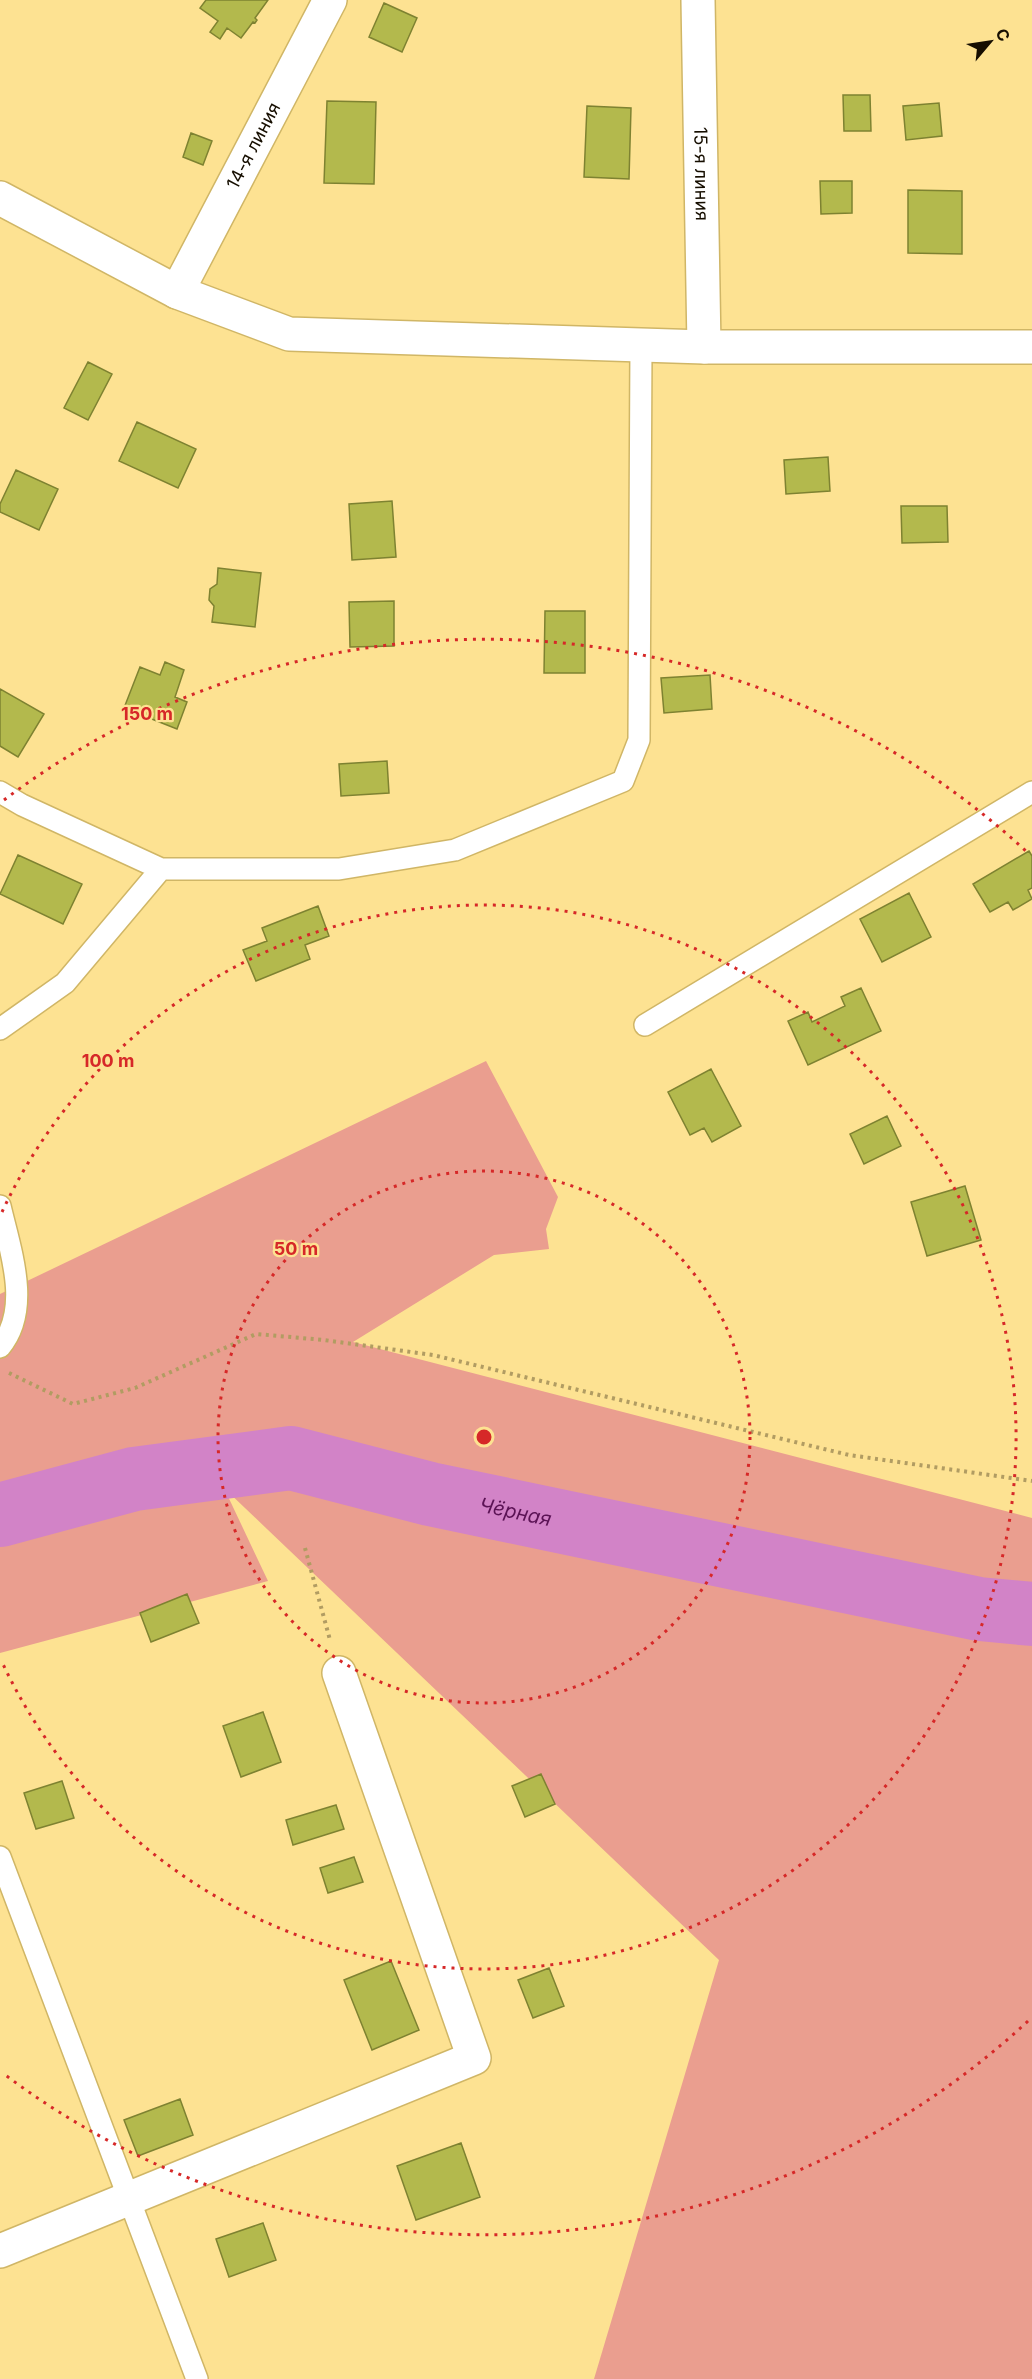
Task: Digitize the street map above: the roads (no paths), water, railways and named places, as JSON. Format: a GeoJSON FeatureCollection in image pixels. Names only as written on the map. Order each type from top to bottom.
{"type":"FeatureCollection","features":[{"type":"Feature","properties":{"kind":"street","name":"14-я линия"},"geometry":{"type":"LineString","coordinates":[[177,292],[330,0]]}},
{"type":"Feature","properties":{"kind":"street","name":"15-я линия"},"geometry":{"type":"LineString","coordinates":[[698,0],[704,347]]}},
{"type":"Feature","properties":{"kind":"street"},"geometry":{"type":"LineString","coordinates":[[0,198],[177,292],[289,334],[704,347],[1032,347]]}},
{"type":"Feature","properties":{"kind":"street"},"geometry":{"type":"LineString","coordinates":[[0,2251],[474,2058],[339,1673]]}},
{"type":"Feature","properties":{"kind":"lane"},"geometry":{"type":"LineString","coordinates":[[0,792],[22,805],[161,869],[339,869],[455,850],[623,781],[639,740],[642,345]]}},
{"type":"Feature","properties":{"kind":"lane"},"geometry":{"type":"LineString","coordinates":[[645,1025],[1032,792]]}},
{"type":"Feature","properties":{"kind":"lane"},"geometry":{"type":"LineString","coordinates":[[0,1029],[65,983],[161,869]]}},
{"type":"Feature","properties":{"kind":"lane"},"geometry":{"type":"LineString","coordinates":[[0,1206],[13,1262],[17,1305],[10,1335],[0,1347]]}},
{"type":"Feature","properties":{"kind":"lane"},"geometry":{"type":"LineString","coordinates":[[0,1857],[197,2379]]}},
{"type":"Feature","properties":{"kind":"waterway","name":"Чёрная"},"geometry":{"type":"LineString","coordinates":[[0,1515],[134,1479],[291,1458],[430,1494],[979,1609],[1032,1614]]}}]}
